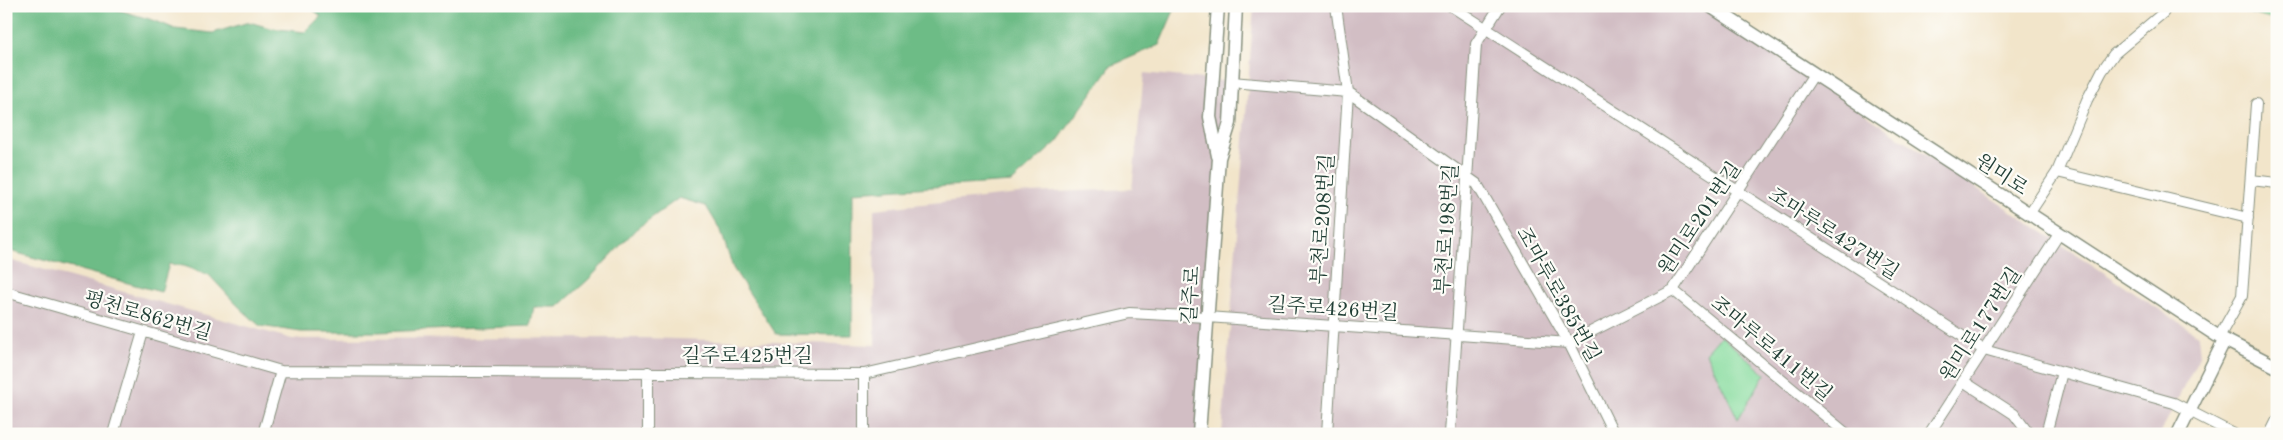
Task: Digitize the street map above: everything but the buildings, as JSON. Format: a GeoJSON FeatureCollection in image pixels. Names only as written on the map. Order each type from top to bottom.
{"type":"FeatureCollection","features":[{"type":"Feature","properties":{"kind":"street","name":"길주로"},"geometry":{"type":"LineString","coordinates":[[1218,6],[1210,117],[1219,158]]}},
{"type":"Feature","properties":{"kind":"street","name":"길주로"},"geometry":{"type":"LineString","coordinates":[[1199,434],[1219,158],[1230,123],[1236,6]]}},
{"type":"Feature","properties":{"kind":"street","name":"부천로208번길"},"geometry":{"type":"LineString","coordinates":[[1327,434],[1348,92],[1336,6]]}},
{"type":"Feature","properties":{"kind":"street","name":"조마루로427번길"},"geometry":{"type":"LineString","coordinates":[[1451,6],[1984,350],[2174,403],[2234,434]]}},
{"type":"Feature","properties":{"kind":"street","name":"부천로198번길"},"geometry":{"type":"LineString","coordinates":[[1450,434],[1476,44],[1500,6]]}},
{"type":"Feature","properties":{"kind":"street","name":"원미로"},"geometry":{"type":"LineString","coordinates":[[1710,6],[2222,339],[2277,367]]}},
{"type":"Feature","properties":{"kind":"street"},"geometry":{"type":"LineString","coordinates":[[2029,214],[2056,172],[2087,100],[2102,71],[2114,54],[2163,13],[2167,6]]}},
{"type":"Feature","properties":{"kind":"street"},"geometry":{"type":"LineString","coordinates":[[1215,60],[1217,70],[1223,73],[1227,72],[1233,62]]}},
{"type":"Feature","properties":{"kind":"street","name":"원미로201번길"},"geometry":{"type":"LineString","coordinates":[[1569,343],[1673,290],[1739,192],[1814,74]]}},
{"type":"Feature","properties":{"kind":"street"},"geometry":{"type":"LineString","coordinates":[[1232,82],[1348,92]]}},
{"type":"Feature","properties":{"kind":"street","name":"조마루로385번길"},"geometry":{"type":"LineString","coordinates":[[1348,92],[1477,184],[1569,343],[1614,434]]}},
{"type":"Feature","properties":{"kind":"street"},"geometry":{"type":"LineString","coordinates":[[2178,434],[2242,296],[2256,104]]}},
{"type":"Feature","properties":{"kind":"street"},"geometry":{"type":"LineString","coordinates":[[2056,172],[2248,218]]}},
{"type":"Feature","properties":{"kind":"street"},"geometry":{"type":"LineString","coordinates":[[2251,180],[2277,183]]}},
{"type":"Feature","properties":{"kind":"street","name":"원미로177번길"},"geometry":{"type":"LineString","coordinates":[[1929,434],[2059,234]]}},
{"type":"Feature","properties":{"kind":"street","name":"조마루로411번길"},"geometry":{"type":"LineString","coordinates":[[1673,290],[1848,434]]}},
{"type":"Feature","properties":{"kind":"street","name":"평천로862번길"},"geometry":{"type":"LineString","coordinates":[[6,292],[280,372]]}},
{"type":"Feature","properties":{"kind":"street","name":"길주로425번길"},"geometry":{"type":"LineString","coordinates":[[280,372],[864,374],[1128,313],[1207,317]]}},
{"type":"Feature","properties":{"kind":"street","name":"길주로426번길"},"geometry":{"type":"LineString","coordinates":[[1207,317],[1456,335]]}},
{"type":"Feature","properties":{"kind":"street"},"geometry":{"type":"LineString","coordinates":[[113,434],[143,332]]}},
{"type":"Feature","properties":{"kind":"street"},"geometry":{"type":"LineString","coordinates":[[1456,335],[1569,343]]}},
{"type":"Feature","properties":{"kind":"street"},"geometry":{"type":"LineString","coordinates":[[263,434],[280,372]]}},
{"type":"Feature","properties":{"kind":"street"},"geometry":{"type":"LineString","coordinates":[[648,372],[648,434]]}},
{"type":"Feature","properties":{"kind":"street"},"geometry":{"type":"LineString","coordinates":[[2046,434],[2062,372]]}},
{"type":"Feature","properties":{"kind":"street"},"geometry":{"type":"LineString","coordinates":[[864,374],[864,434]]}},
{"type":"Feature","properties":{"kind":"street"},"geometry":{"type":"LineString","coordinates":[[1963,382],[2014,414],[2029,434]]}},
{"type":"Feature","properties":{"kind":"street"},"geometry":{"type":"LineString","coordinates":[[2270,434],[2277,420]]}},
{"type":"Feature","properties":{"kind":"shaded area"},"geometry":{"type":"Polygon","coordinates":[[[1254,6],[1702,6],[2198,335],[2200,355],[2160,434],[1222,434],[1254,6]]]}},
{"type":"Feature","properties":{"kind":"shaded area"},"geometry":{"type":"Polygon","coordinates":[[[1144,73],[1232,82],[1201,434],[6,434],[6,259],[292,339],[643,338],[875,345],[874,209],[1029,193],[1132,189],[1144,73]]]}},
{"type":"Feature","properties":{"kind":"green space"},"geometry":{"type":"Polygon","coordinates":[[[6,6],[105,6],[156,21],[175,29],[213,33],[249,22],[270,28],[305,32],[321,16],[308,6],[1176,6],[1159,45],[1111,66],[1057,142],[1012,182],[853,192],[852,335],[776,334],[733,268],[721,231],[706,206],[679,198],[636,229],[589,279],[558,307],[534,307],[530,326],[378,332],[301,332],[260,326],[209,275],[184,266],[169,264],[161,292],[6,250],[6,6]]]}},
{"type":"Feature","properties":{"kind":"green space"},"geometry":{"type":"Polygon","coordinates":[[[2225,6],[2277,6],[2277,21],[2225,6]]]}},
{"type":"Feature","properties":{"kind":"green space"},"geometry":{"type":"Polygon","coordinates":[[[1721,336],[1765,374],[1738,419],[1706,353],[1721,336]]]}}]}
